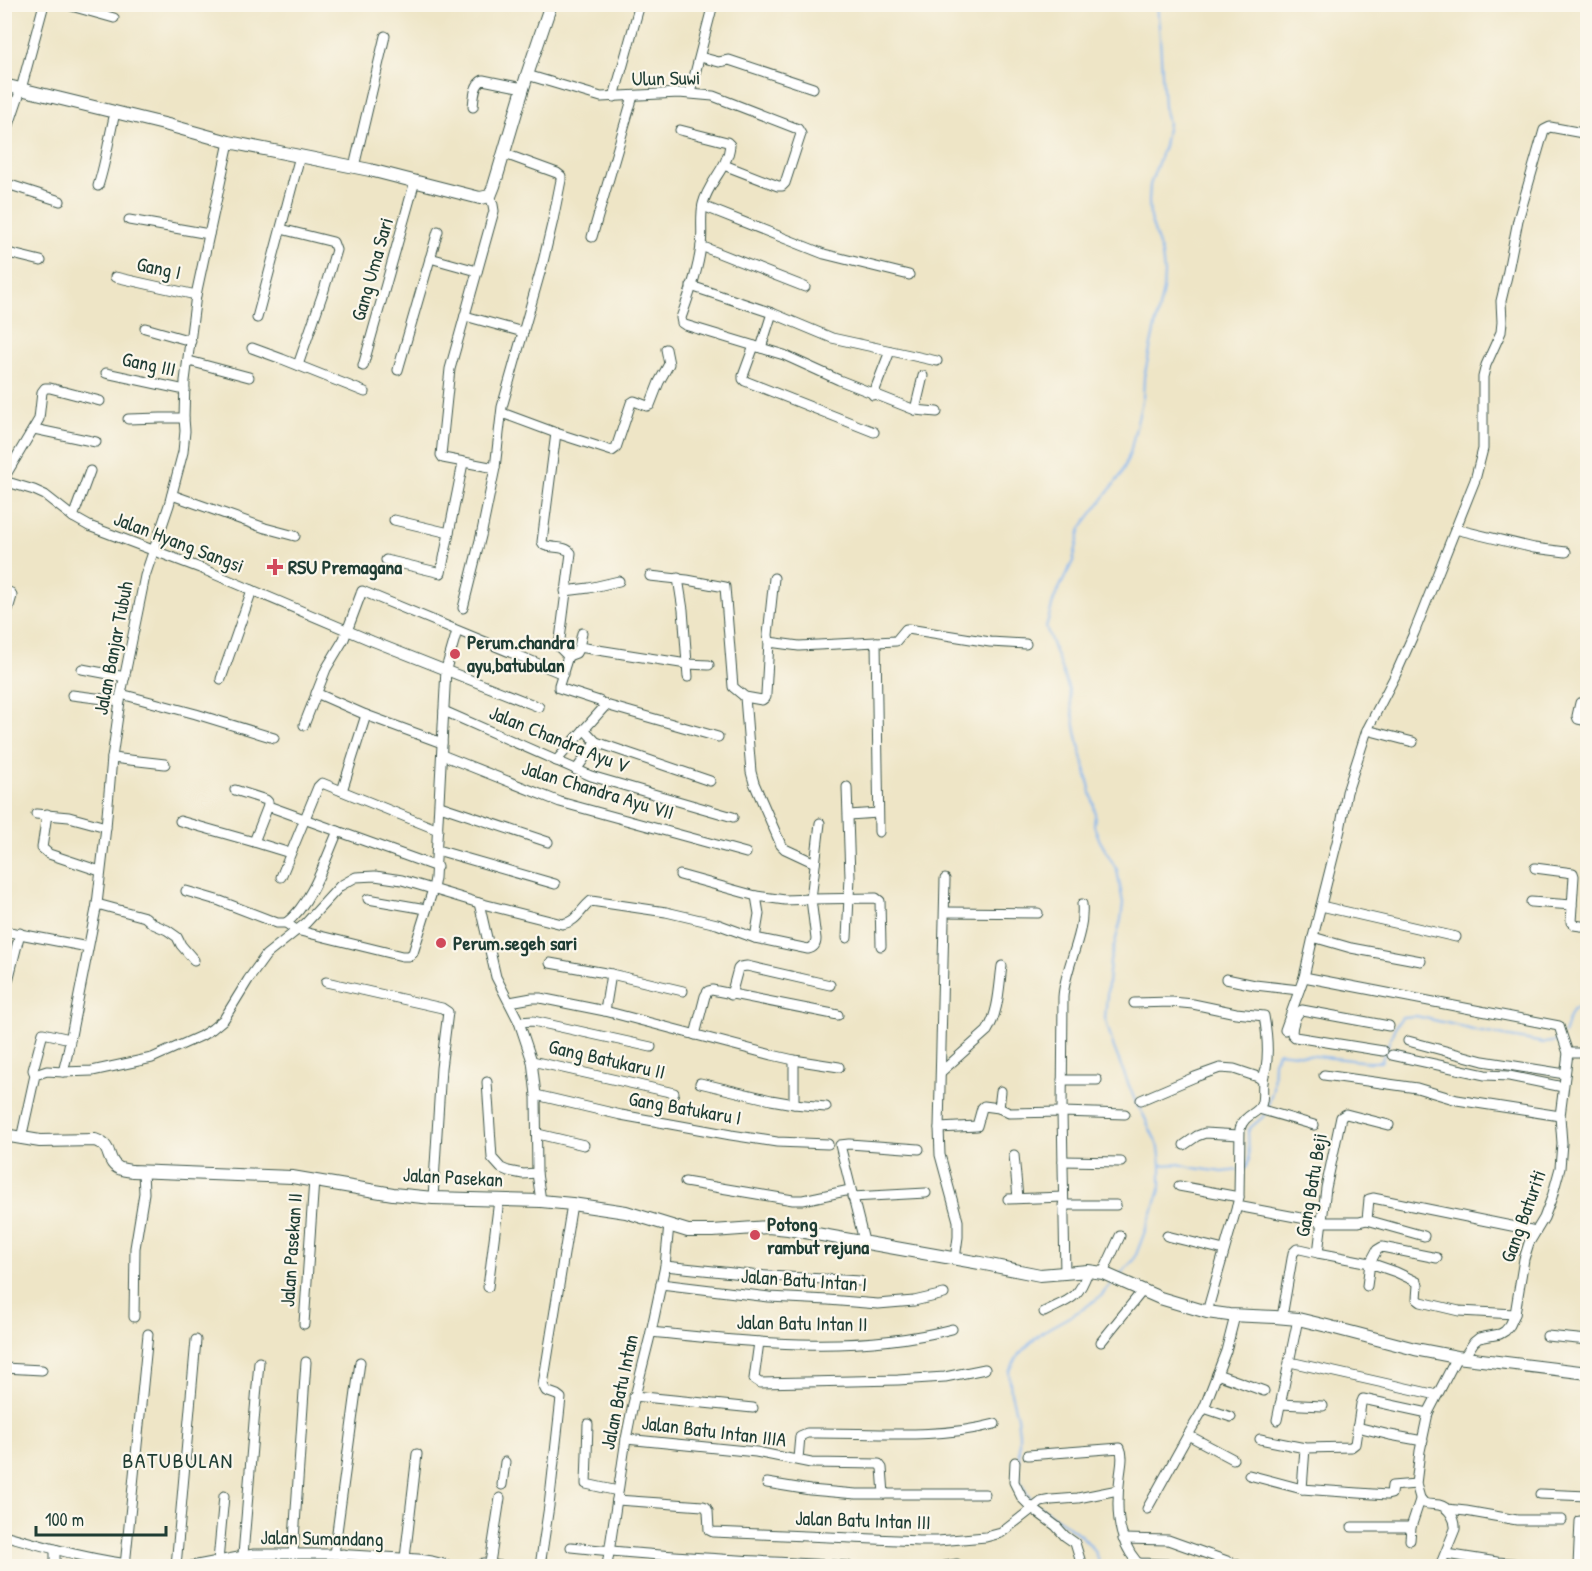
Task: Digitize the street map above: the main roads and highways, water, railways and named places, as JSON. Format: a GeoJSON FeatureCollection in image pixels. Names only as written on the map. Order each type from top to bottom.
{"type":"FeatureCollection","features":[{"type":"Feature","properties":{"kind":"waterway"},"geometry":{"type":"LineString","coordinates":[[1120,1274],[1134,1260],[1156,1202],[1161,1186],[1161,1165],[1159,1148],[1136,1103],[1114,1048],[1105,1018],[1110,961],[1123,903],[1117,870],[1094,826],[1094,805],[1076,732],[1069,690],[1046,627],[1054,599],[1073,561],[1081,528],[1121,475],[1130,453],[1163,290],[1162,255],[1150,218],[1149,201],[1150,185],[1164,146],[1168,123],[1164,107],[1157,4]]}},
{"type":"Feature","properties":{"kind":"waterway"},"geometry":{"type":"LineString","coordinates":[[1564,1034],[1572,1011],[1588,1006]]}},
{"type":"Feature","properties":{"kind":"waterway"},"geometry":{"type":"LineString","coordinates":[[1267,1108],[1273,1089],[1274,1061],[1278,1052],[1381,1062],[1395,1027],[1402,1017],[1416,1016],[1476,1031],[1544,1043],[1560,1041]]}},
{"type":"Feature","properties":{"kind":"waterway"},"geometry":{"type":"LineString","coordinates":[[1243,1169],[1249,1161],[1248,1132],[1265,1113]]}},
{"type":"Feature","properties":{"kind":"waterway"},"geometry":{"type":"LineString","coordinates":[[1161,1165],[1179,1164],[1223,1172],[1238,1170]]}},
{"type":"Feature","properties":{"kind":"waterway"},"geometry":{"type":"LineString","coordinates":[[1019,1460],[1019,1434],[1009,1372],[1019,1354],[1042,1332],[1083,1309],[1101,1296],[1112,1283]]}},
{"type":"Feature","properties":{"kind":"waterway"},"geometry":{"type":"LineString","coordinates":[[1019,1472],[1024,1489],[1035,1503]]}},
{"type":"Feature","properties":{"kind":"waterway"},"geometry":{"type":"LineString","coordinates":[[1040,1506],[1091,1546],[1099,1566]]}},
{"type":"Feature","properties":{"kind":"place","name":"RSU Premagana"},"geometry":{"type":"Point","coordinates":[275,567]}},
{"type":"Feature","properties":{"kind":"place","name":"Perum.chandra ayu,batubulan"},"geometry":{"type":"Point","coordinates":[455,654]}},
{"type":"Feature","properties":{"kind":"place","name":"Perum.segeh sari"},"geometry":{"type":"Point","coordinates":[441,943]}},
{"type":"Feature","properties":{"kind":"place","name":"Potong rambut rejuna"},"geometry":{"type":"Point","coordinates":[755,1235]}},
{"type":"Feature","properties":{"kind":"district","name":"BATUBULAN"},"geometry":{"type":"Point","coordinates":[178,1460]}}]}
